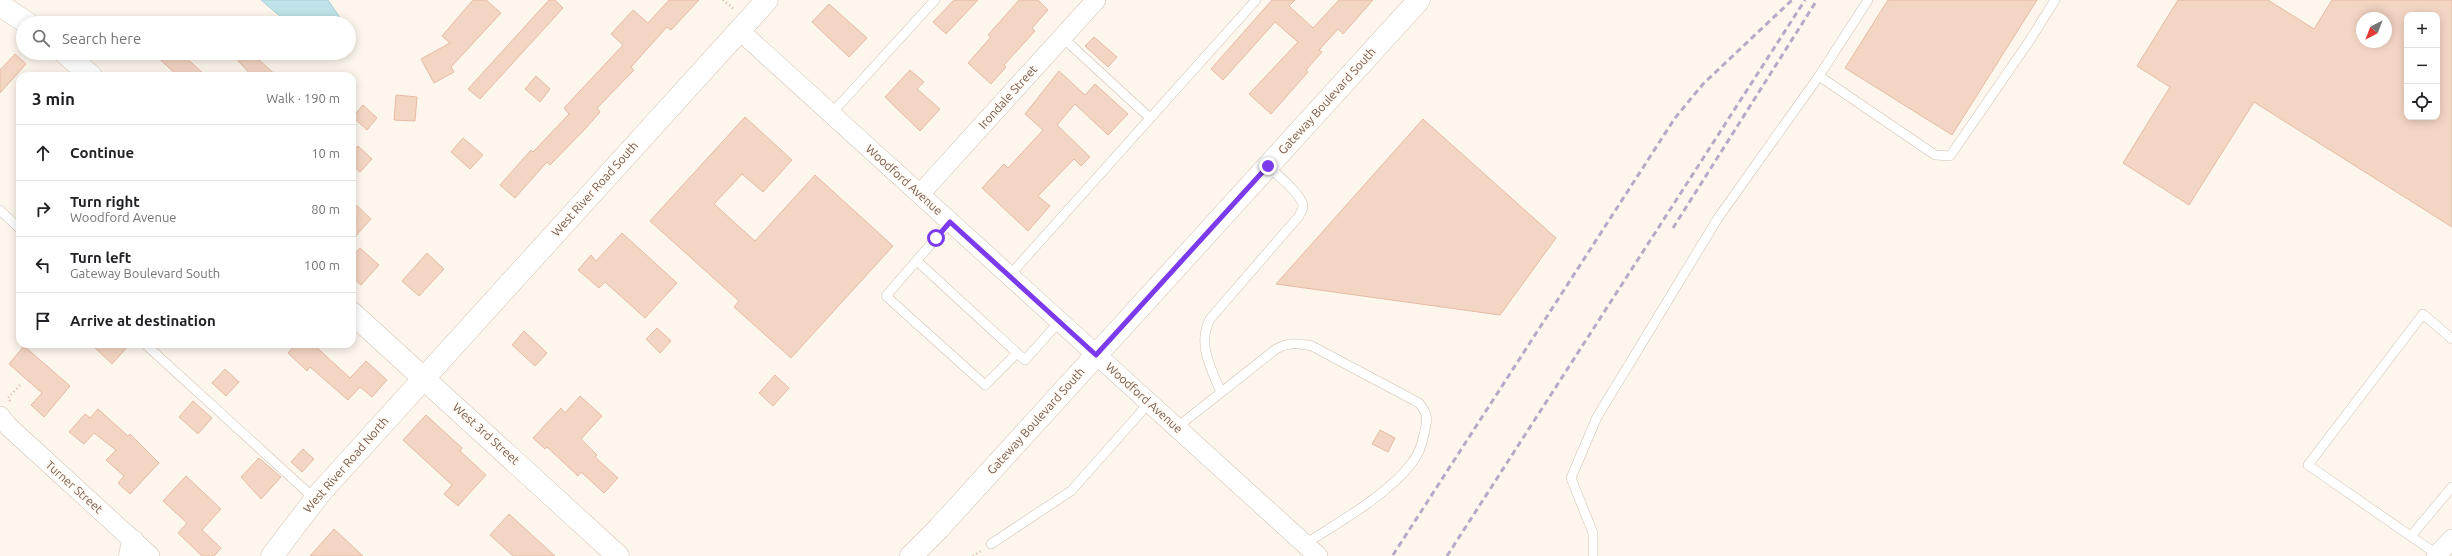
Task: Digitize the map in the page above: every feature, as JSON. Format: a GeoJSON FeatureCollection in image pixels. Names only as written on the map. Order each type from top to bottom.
{"type":"FeatureCollection","features":[{"type":"Feature","properties":{"kind":"main road","name":"Gateway Boulevard South"},"geometry":{"type":"LineString","coordinates":[[910,556],[939,528],[1419,0]]}},
{"type":"Feature","properties":{"kind":"main road","name":"West River Road South"},"geometry":{"type":"LineString","coordinates":[[424,378],[740,30],[760,2]]}},
{"type":"Feature","properties":{"kind":"main road"},"geometry":{"type":"LineString","coordinates":[[0,4],[17,16]]}},
{"type":"Feature","properties":{"kind":"main road"},"geometry":{"type":"LineString","coordinates":[[73,60],[86,72]]}},
{"type":"Feature","properties":{"kind":"main road","name":"West 3rd Street"},"geometry":{"type":"LineString","coordinates":[[356,317],[618,556]]}},
{"type":"Feature","properties":{"kind":"main road","name":"West River Road North"},"geometry":{"type":"LineString","coordinates":[[272,556],[314,499],[424,378]]}},
{"type":"Feature","properties":{"kind":"street","name":"Irondale Street"},"geometry":{"type":"LineString","coordinates":[[920,194],[1096,0]]}},
{"type":"Feature","properties":{"kind":"street","name":"Woodford Avenue"},"geometry":{"type":"LineString","coordinates":[[740,30],[1176,428],[1312,550]]}},
{"type":"Feature","properties":{"kind":"street","name":"Turner Street"},"geometry":{"type":"LineString","coordinates":[[0,416],[9,427],[132,548],[150,556]]}},
{"type":"Feature","properties":{"kind":"street"},"geometry":{"type":"LineString","coordinates":[[2437,555],[2452,539]]}},
{"type":"Feature","properties":{"kind":"lane"},"geometry":{"type":"LineString","coordinates":[[831,114],[935,0]]}},
{"type":"Feature","properties":{"kind":"lane"},"geometry":{"type":"LineString","coordinates":[[1009,276],[1256,0]]}},
{"type":"Feature","properties":{"kind":"lane"},"geometry":{"type":"LineString","coordinates":[[1593,556],[1594,533],[1571,478],[1597,417],[1718,218],[1819,76],[1868,0]]}},
{"type":"Feature","properties":{"kind":"lane"},"geometry":{"type":"LineString","coordinates":[[1819,76],[1935,155],[1950,156],[2030,40],[2055,0]]}},
{"type":"Feature","properties":{"kind":"lane"},"geometry":{"type":"LineString","coordinates":[[1062,37],[1150,118]]}},
{"type":"Feature","properties":{"kind":"lane"},"geometry":{"type":"LineString","coordinates":[[1221,392],[1205,355],[1205,329],[1210,319],[1299,216],[1303,208],[1302,202],[1295,191],[1268,166]]}},
{"type":"Feature","properties":{"kind":"lane"},"geometry":{"type":"LineString","coordinates":[[0,210],[16,225]]}},
{"type":"Feature","properties":{"kind":"lane"},"geometry":{"type":"LineString","coordinates":[[950,222],[886,296],[985,385],[1017,353]]}},
{"type":"Feature","properties":{"kind":"lane"},"geometry":{"type":"LineString","coordinates":[[917,261],[1025,360],[1060,322]]}},
{"type":"Feature","properties":{"kind":"lane"},"geometry":{"type":"LineString","coordinates":[[2437,555],[2308,465],[2423,314],[2452,339]]}},
{"type":"Feature","properties":{"kind":"lane"},"geometry":{"type":"LineString","coordinates":[[1176,428],[1276,349],[1285,344],[1296,343],[1312,346],[1419,403],[1427,414],[1421,449],[1411,465],[1312,550]]}},
{"type":"Feature","properties":{"kind":"lane"},"geometry":{"type":"LineString","coordinates":[[149,348],[314,499]]}},
{"type":"Feature","properties":{"kind":"lane"},"geometry":{"type":"LineString","coordinates":[[991,544],[1071,491],[1149,403]]}},
{"type":"Feature","properties":{"kind":"lane"},"geometry":{"type":"LineString","coordinates":[[2411,536],[2452,487]]}},
{"type":"Feature","properties":{"kind":"water"},"geometry":{"type":"Polygon","coordinates":[[[261,0],[328,0],[339,16],[280,16],[261,0]]]}},
{"type":"Feature","properties":{"kind":"building"},"geometry":{"type":"Polygon","coordinates":[[[473,0],[486,0],[501,13],[451,67],[454,72],[434,83],[421,59],[450,43],[442,36],[473,0]]]}},
{"type":"Feature","properties":{"kind":"building"},"geometry":{"type":"Polygon","coordinates":[[[549,0],[555,0],[563,8],[480,99],[468,89],[549,0]]]}},
{"type":"Feature","properties":{"kind":"building"},"geometry":{"type":"Polygon","coordinates":[[[669,0],[699,0],[671,30],[667,27],[631,67],[634,70],[597,108],[600,112],[586,128],[550,165],[547,162],[515,198],[500,185],[531,150],[533,152],[569,114],[564,108],[623,45],[611,34],[633,10],[648,23],[669,0]]]}},
{"type":"Feature","properties":{"kind":"building"},"geometry":{"type":"Polygon","coordinates":[[[954,0],[978,0],[946,34],[933,22],[954,0]]]}},
{"type":"Feature","properties":{"kind":"building"},"geometry":{"type":"Polygon","coordinates":[[[1019,0],[1038,0],[1048,10],[1032,28],[1035,31],[1004,65],[1006,67],[991,84],[968,63],[991,37],[988,35],[1019,0]]]}},
{"type":"Feature","properties":{"kind":"building"},"geometry":{"type":"Polygon","coordinates":[[[1272,0],[1295,0],[1289,6],[1313,28],[1339,0],[1373,0],[1343,34],[1338,29],[1319,50],[1322,52],[1306,70],[1308,72],[1271,114],[1249,94],[1298,42],[1275,22],[1223,80],[1211,69],[1272,0]]]}},
{"type":"Feature","properties":{"kind":"building"},"geometry":{"type":"Polygon","coordinates":[[[1888,0],[2037,0],[1952,135],[1845,68],[1888,0]]]}},
{"type":"Feature","properties":{"kind":"building"},"geometry":{"type":"Polygon","coordinates":[[[2178,0],[2268,0],[2314,29],[2332,0],[2452,0],[2452,227],[2254,102],[2189,205],[2123,163],[2170,87],[2137,66],[2178,0]]]}},
{"type":"Feature","properties":{"kind":"building"},"geometry":{"type":"Polygon","coordinates":[[[829,4],[867,38],[849,57],[812,22],[829,4]]]}},
{"type":"Feature","properties":{"kind":"building"},"geometry":{"type":"Polygon","coordinates":[[[1094,37],[1117,57],[1108,67],[1085,46],[1094,37]]]}},
{"type":"Feature","properties":{"kind":"building"},"geometry":{"type":"Polygon","coordinates":[[[15,54],[16,60],[22,60],[26,64],[19,72],[16,72],[16,75],[0,93],[0,70],[15,54]]]}},
{"type":"Feature","properties":{"kind":"building"},"geometry":{"type":"Polygon","coordinates":[[[161,60],[189,60],[202,72],[174,72],[161,60]]]}},
{"type":"Feature","properties":{"kind":"building"},"geometry":{"type":"Polygon","coordinates":[[[237,60],[259,60],[272,72],[248,72],[237,60]]]}},
{"type":"Feature","properties":{"kind":"building"},"geometry":{"type":"Polygon","coordinates":[[[910,70],[924,82],[917,89],[940,109],[920,131],[885,97],[910,70]]]}},
{"type":"Feature","properties":{"kind":"building"},"geometry":{"type":"Polygon","coordinates":[[[1059,71],[1085,95],[1095,84],[1128,114],[1108,135],[1075,104],[1057,125],[1090,157],[1081,166],[1074,159],[1038,196],[1050,206],[1028,231],[982,188],[1004,164],[1008,168],[1043,130],[1025,114],[1059,71]]]}},
{"type":"Feature","properties":{"kind":"building"},"geometry":{"type":"Polygon","coordinates":[[[536,76],[550,89],[540,102],[525,89],[536,76]]]}},
{"type":"Feature","properties":{"kind":"building"},"geometry":{"type":"Polygon","coordinates":[[[396,95],[417,97],[415,121],[394,120],[396,95]]]}},
{"type":"Feature","properties":{"kind":"building"},"geometry":{"type":"Polygon","coordinates":[[[363,105],[377,118],[367,130],[356,120],[356,113],[363,105]]]}},
{"type":"Feature","properties":{"kind":"building"},"geometry":{"type":"Polygon","coordinates":[[[745,117],[792,160],[763,192],[742,174],[714,204],[755,241],[815,175],[893,246],[791,358],[734,307],[739,301],[650,221],[745,117]]]}},
{"type":"Feature","properties":{"kind":"building"},"geometry":{"type":"Polygon","coordinates":[[[1423,119],[1556,238],[1500,315],[1276,284],[1423,119]]]}},
{"type":"Feature","properties":{"kind":"building"},"geometry":{"type":"Polygon","coordinates":[[[463,138],[483,155],[470,169],[451,152],[463,138]]]}},
{"type":"Feature","properties":{"kind":"building"},"geometry":{"type":"Polygon","coordinates":[[[358,146],[372,159],[360,172],[356,168],[356,148],[358,146]]]}},
{"type":"Feature","properties":{"kind":"building"},"geometry":{"type":"Polygon","coordinates":[[[356,205],[371,219],[356,236],[356,205]]]}},
{"type":"Feature","properties":{"kind":"building"},"geometry":{"type":"Polygon","coordinates":[[[622,233],[677,283],[645,318],[605,282],[599,288],[578,270],[591,255],[596,261],[622,233]]]}},
{"type":"Feature","properties":{"kind":"building"},"geometry":{"type":"Polygon","coordinates":[[[360,248],[379,265],[361,285],[356,281],[356,252],[360,248]]]}},
{"type":"Feature","properties":{"kind":"building"},"geometry":{"type":"Polygon","coordinates":[[[427,253],[444,269],[419,296],[402,281],[427,253]]]}},
{"type":"Feature","properties":{"kind":"building"},"geometry":{"type":"Polygon","coordinates":[[[657,328],[671,341],[660,353],[646,339],[657,328]]]}},
{"type":"Feature","properties":{"kind":"building"},"geometry":{"type":"Polygon","coordinates":[[[524,331],[547,353],[535,366],[512,345],[524,331]]]}},
{"type":"Feature","properties":{"kind":"building"},"geometry":{"type":"Polygon","coordinates":[[[22,348],[26,348],[70,386],[44,417],[31,405],[42,393],[9,364],[22,348]]]}},
{"type":"Feature","properties":{"kind":"building"},"geometry":{"type":"Polygon","coordinates":[[[95,348],[126,348],[112,364],[95,348]]]}},
{"type":"Feature","properties":{"kind":"building"},"geometry":{"type":"Polygon","coordinates":[[[292,348],[317,348],[350,378],[366,361],[387,380],[372,397],[360,387],[348,400],[310,367],[307,371],[288,353],[292,348]]]}},
{"type":"Feature","properties":{"kind":"building"},"geometry":{"type":"Polygon","coordinates":[[[225,369],[239,382],[226,396],[212,383],[225,369]]]}},
{"type":"Feature","properties":{"kind":"building"},"geometry":{"type":"Polygon","coordinates":[[[775,375],[789,388],[773,406],[759,393],[775,375]]]}},
{"type":"Feature","properties":{"kind":"building"},"geometry":{"type":"Polygon","coordinates":[[[580,396],[602,416],[581,439],[597,455],[595,457],[618,478],[604,493],[581,472],[578,476],[547,447],[545,449],[533,438],[561,408],[565,413],[580,396]]]}},
{"type":"Feature","properties":{"kind":"building"},"geometry":{"type":"Polygon","coordinates":[[[193,401],[212,418],[198,434],[179,417],[193,401]]]}},
{"type":"Feature","properties":{"kind":"building"},"geometry":{"type":"Polygon","coordinates":[[[98,409],[128,436],[130,434],[159,463],[130,494],[118,483],[124,476],[106,460],[116,450],[94,433],[84,444],[69,432],[85,414],[90,418],[98,409]]]}},
{"type":"Feature","properties":{"kind":"building"},"geometry":{"type":"Polygon","coordinates":[[[426,415],[462,448],[460,451],[486,475],[458,506],[444,494],[452,485],[403,440],[426,415]]]}},
{"type":"Feature","properties":{"kind":"building"},"geometry":{"type":"Polygon","coordinates":[[[1380,430],[1395,438],[1388,452],[1372,444],[1380,430]]]}},
{"type":"Feature","properties":{"kind":"building"},"geometry":{"type":"Polygon","coordinates":[[[303,449],[314,459],[302,472],[291,462],[303,449]]]}},
{"type":"Feature","properties":{"kind":"building"},"geometry":{"type":"Polygon","coordinates":[[[259,458],[281,477],[261,499],[241,477],[259,458]]]}},
{"type":"Feature","properties":{"kind":"building"},"geometry":{"type":"Polygon","coordinates":[[[186,476],[221,509],[202,530],[221,548],[214,556],[202,556],[178,533],[187,523],[163,501],[186,476]]]}},
{"type":"Feature","properties":{"kind":"building"},"geometry":{"type":"Polygon","coordinates":[[[509,514],[555,556],[513,556],[490,535],[509,514]]]}},
{"type":"Feature","properties":{"kind":"building"},"geometry":{"type":"Polygon","coordinates":[[[334,529],[363,556],[310,556],[334,529]]]}},
{"type":"Feature","properties":{"kind":"railway"},"geometry":{"type":"LineString","coordinates":[[1393,555],[1675,118],[1703,84],[1792,0]]}},
{"type":"Feature","properties":{"kind":"railway"},"geometry":{"type":"LineString","coordinates":[[1447,556],[1805,0]]}},
{"type":"Feature","properties":{"kind":"railway"},"geometry":{"type":"LineString","coordinates":[[1673,228],[1817,0]]}},
{"type":"Feature","properties":{"kind":"route"},"geometry":{"type":"LineString","coordinates":[[936,238],[950,222],[1096,355],[1268,166]]}}]}
